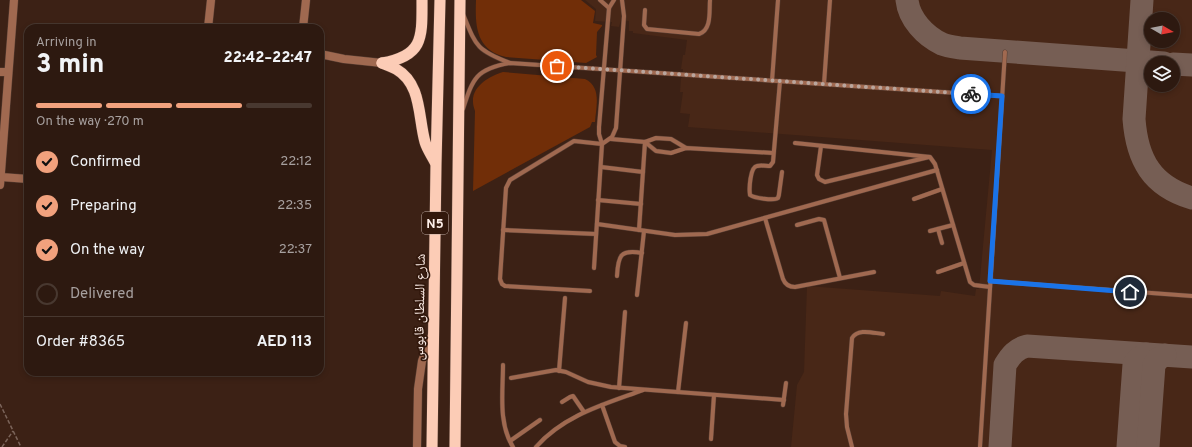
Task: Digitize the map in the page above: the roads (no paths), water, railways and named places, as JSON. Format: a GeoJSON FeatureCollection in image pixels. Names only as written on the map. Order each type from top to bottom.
{"type":"FeatureCollection","features":[{"type":"Feature","properties":{"kind":"highway"},"geometry":{"type":"LineString","coordinates":[[382,63],[403,58],[416,46],[421,33],[422,0]]}},
{"type":"Feature","properties":{"kind":"highway","name":"شارع السلطان قابوس"},"geometry":{"type":"LineString","coordinates":[[432,447],[440,0]]}},
{"type":"Feature","properties":{"kind":"highway","name":"N5"},"geometry":{"type":"LineString","coordinates":[[455,447],[460,3]]}},
{"type":"Feature","properties":{"kind":"highway"},"geometry":{"type":"LineString","coordinates":[[382,63],[396,69],[405,76],[413,86],[417,96],[426,143],[436,164]]}},
{"type":"Feature","properties":{"kind":"street"},"geometry":{"type":"LineString","coordinates":[[14,0],[4,72],[0,181],[24,179]]}},
{"type":"Feature","properties":{"kind":"street"},"geometry":{"type":"LineString","coordinates":[[208,24],[211,0]]}},
{"type":"Feature","properties":{"kind":"street"},"geometry":{"type":"LineString","coordinates":[[303,24],[306,0]]}},
{"type":"Feature","properties":{"kind":"street"},"geometry":{"type":"LineString","coordinates":[[324,55],[344,59],[382,63]]}},
{"type":"Feature","properties":{"kind":"street"},"geometry":{"type":"LineString","coordinates":[[417,447],[418,389],[422,361],[434,331]]}},
{"type":"Feature","properties":{"kind":"lane"},"geometry":{"type":"LineString","coordinates":[[600,0],[609,8]]}},
{"type":"Feature","properties":{"kind":"lane"},"geometry":{"type":"LineString","coordinates":[[594,268],[602,144],[599,134],[609,8],[614,0]]}},
{"type":"Feature","properties":{"kind":"lane"},"geometry":{"type":"LineString","coordinates":[[590,291],[503,285],[500,279],[506,188],[510,180],[574,141],[579,140],[602,144],[611,139],[614,135],[616,128],[624,11],[622,0]]}},
{"type":"Feature","properties":{"kind":"lane"},"geometry":{"type":"LineString","coordinates":[[645,10],[644,25],[646,29],[699,34],[703,33],[707,27],[710,0]]}},
{"type":"Feature","properties":{"kind":"lane"},"geometry":{"type":"LineString","coordinates":[[772,81],[778,0]]}},
{"type":"Feature","properties":{"kind":"lane"},"geometry":{"type":"LineString","coordinates":[[824,84],[830,0]]}},
{"type":"Feature","properties":{"kind":"lane"},"geometry":{"type":"LineString","coordinates":[[460,3],[474,39],[481,48],[490,55],[510,63]]}},
{"type":"Feature","properties":{"kind":"lane"},"geometry":{"type":"LineString","coordinates":[[980,447],[1005,52]]}},
{"type":"Feature","properties":{"kind":"lane"},"geometry":{"type":"LineString","coordinates":[[458,124],[470,89],[476,78],[490,67],[510,63],[1002,96]]}},
{"type":"Feature","properties":{"kind":"lane"},"geometry":{"type":"LineString","coordinates":[[780,81],[772,162],[770,166],[756,166],[752,170],[751,196],[774,199],[778,198],[782,172]]}},
{"type":"Feature","properties":{"kind":"lane"},"geometry":{"type":"LineString","coordinates":[[611,139],[645,142],[656,138],[670,139],[686,148]]}},
{"type":"Feature","properties":{"kind":"lane"},"geometry":{"type":"LineString","coordinates":[[645,142],[653,150],[658,152],[674,153],[686,148],[774,153]]}},
{"type":"Feature","properties":{"kind":"lane"},"geometry":{"type":"LineString","coordinates":[[637,295],[642,253],[641,204],[645,142]]}},
{"type":"Feature","properties":{"kind":"lane"},"geometry":{"type":"LineString","coordinates":[[795,143],[930,157],[934,161],[937,170],[971,284],[990,287]]}},
{"type":"Feature","properties":{"kind":"lane"},"geometry":{"type":"LineString","coordinates":[[821,146],[817,175],[819,179],[825,182],[930,157]]}},
{"type":"Feature","properties":{"kind":"lane"},"geometry":{"type":"LineString","coordinates":[[601,167],[643,172]]}},
{"type":"Feature","properties":{"kind":"lane"},"geometry":{"type":"LineString","coordinates":[[597,224],[675,235],[715,232],[937,170]]}},
{"type":"Feature","properties":{"kind":"lane"},"geometry":{"type":"LineString","coordinates":[[914,199],[942,189]]}},
{"type":"Feature","properties":{"kind":"lane"},"geometry":{"type":"LineString","coordinates":[[598,200],[641,204]]}},
{"type":"Feature","properties":{"kind":"lane"},"geometry":{"type":"LineString","coordinates":[[765,218],[783,279],[786,284],[792,287],[874,272]]}},
{"type":"Feature","properties":{"kind":"lane"},"geometry":{"type":"LineString","coordinates":[[797,225],[821,218],[824,220],[840,278]]}},
{"type":"Feature","properties":{"kind":"lane"},"geometry":{"type":"LineString","coordinates":[[930,232],[953,225]]}},
{"type":"Feature","properties":{"kind":"lane"},"geometry":{"type":"LineString","coordinates":[[938,229],[942,243]]}},
{"type":"Feature","properties":{"kind":"lane"},"geometry":{"type":"LineString","coordinates":[[503,230],[596,234]]}},
{"type":"Feature","properties":{"kind":"lane"},"geometry":{"type":"LineString","coordinates":[[617,276],[618,262],[623,254],[630,251],[642,253]]}},
{"type":"Feature","properties":{"kind":"lane"},"geometry":{"type":"LineString","coordinates":[[938,272],[964,263]]}},
{"type":"Feature","properties":{"kind":"lane"},"geometry":{"type":"LineString","coordinates":[[990,281],[1192,296]]}},
{"type":"Feature","properties":{"kind":"lane"},"geometry":{"type":"LineString","coordinates":[[559,371],[565,298]]}},
{"type":"Feature","properties":{"kind":"lane"},"geometry":{"type":"LineString","coordinates":[[619,388],[625,312]]}},
{"type":"Feature","properties":{"kind":"lane"},"geometry":{"type":"LineString","coordinates":[[678,392],[686,323]]}},
{"type":"Feature","properties":{"kind":"lane"},"geometry":{"type":"LineString","coordinates":[[852,447],[847,427],[846,414],[851,340],[853,335],[858,332],[883,334]]}},
{"type":"Feature","properties":{"kind":"lane"},"geometry":{"type":"LineString","coordinates":[[504,365],[504,422],[513,447]]}},
{"type":"Feature","properties":{"kind":"lane"},"geometry":{"type":"LineString","coordinates":[[511,378],[551,370],[559,371],[593,383],[619,388],[714,394],[783,402],[786,383]]}},
{"type":"Feature","properties":{"kind":"lane"},"geometry":{"type":"LineString","coordinates":[[536,447],[554,429],[584,412],[645,390]]}},
{"type":"Feature","properties":{"kind":"lane"},"geometry":{"type":"LineString","coordinates":[[711,439],[714,394]]}},
{"type":"Feature","properties":{"kind":"lane"},"geometry":{"type":"LineString","coordinates":[[562,402],[570,396],[574,396],[584,412]]}},
{"type":"Feature","properties":{"kind":"lane"},"geometry":{"type":"LineString","coordinates":[[602,405],[615,442],[624,447]]}},
{"type":"Feature","properties":{"kind":"lane"},"geometry":{"type":"LineString","coordinates":[[510,441],[540,420]]}}]}
